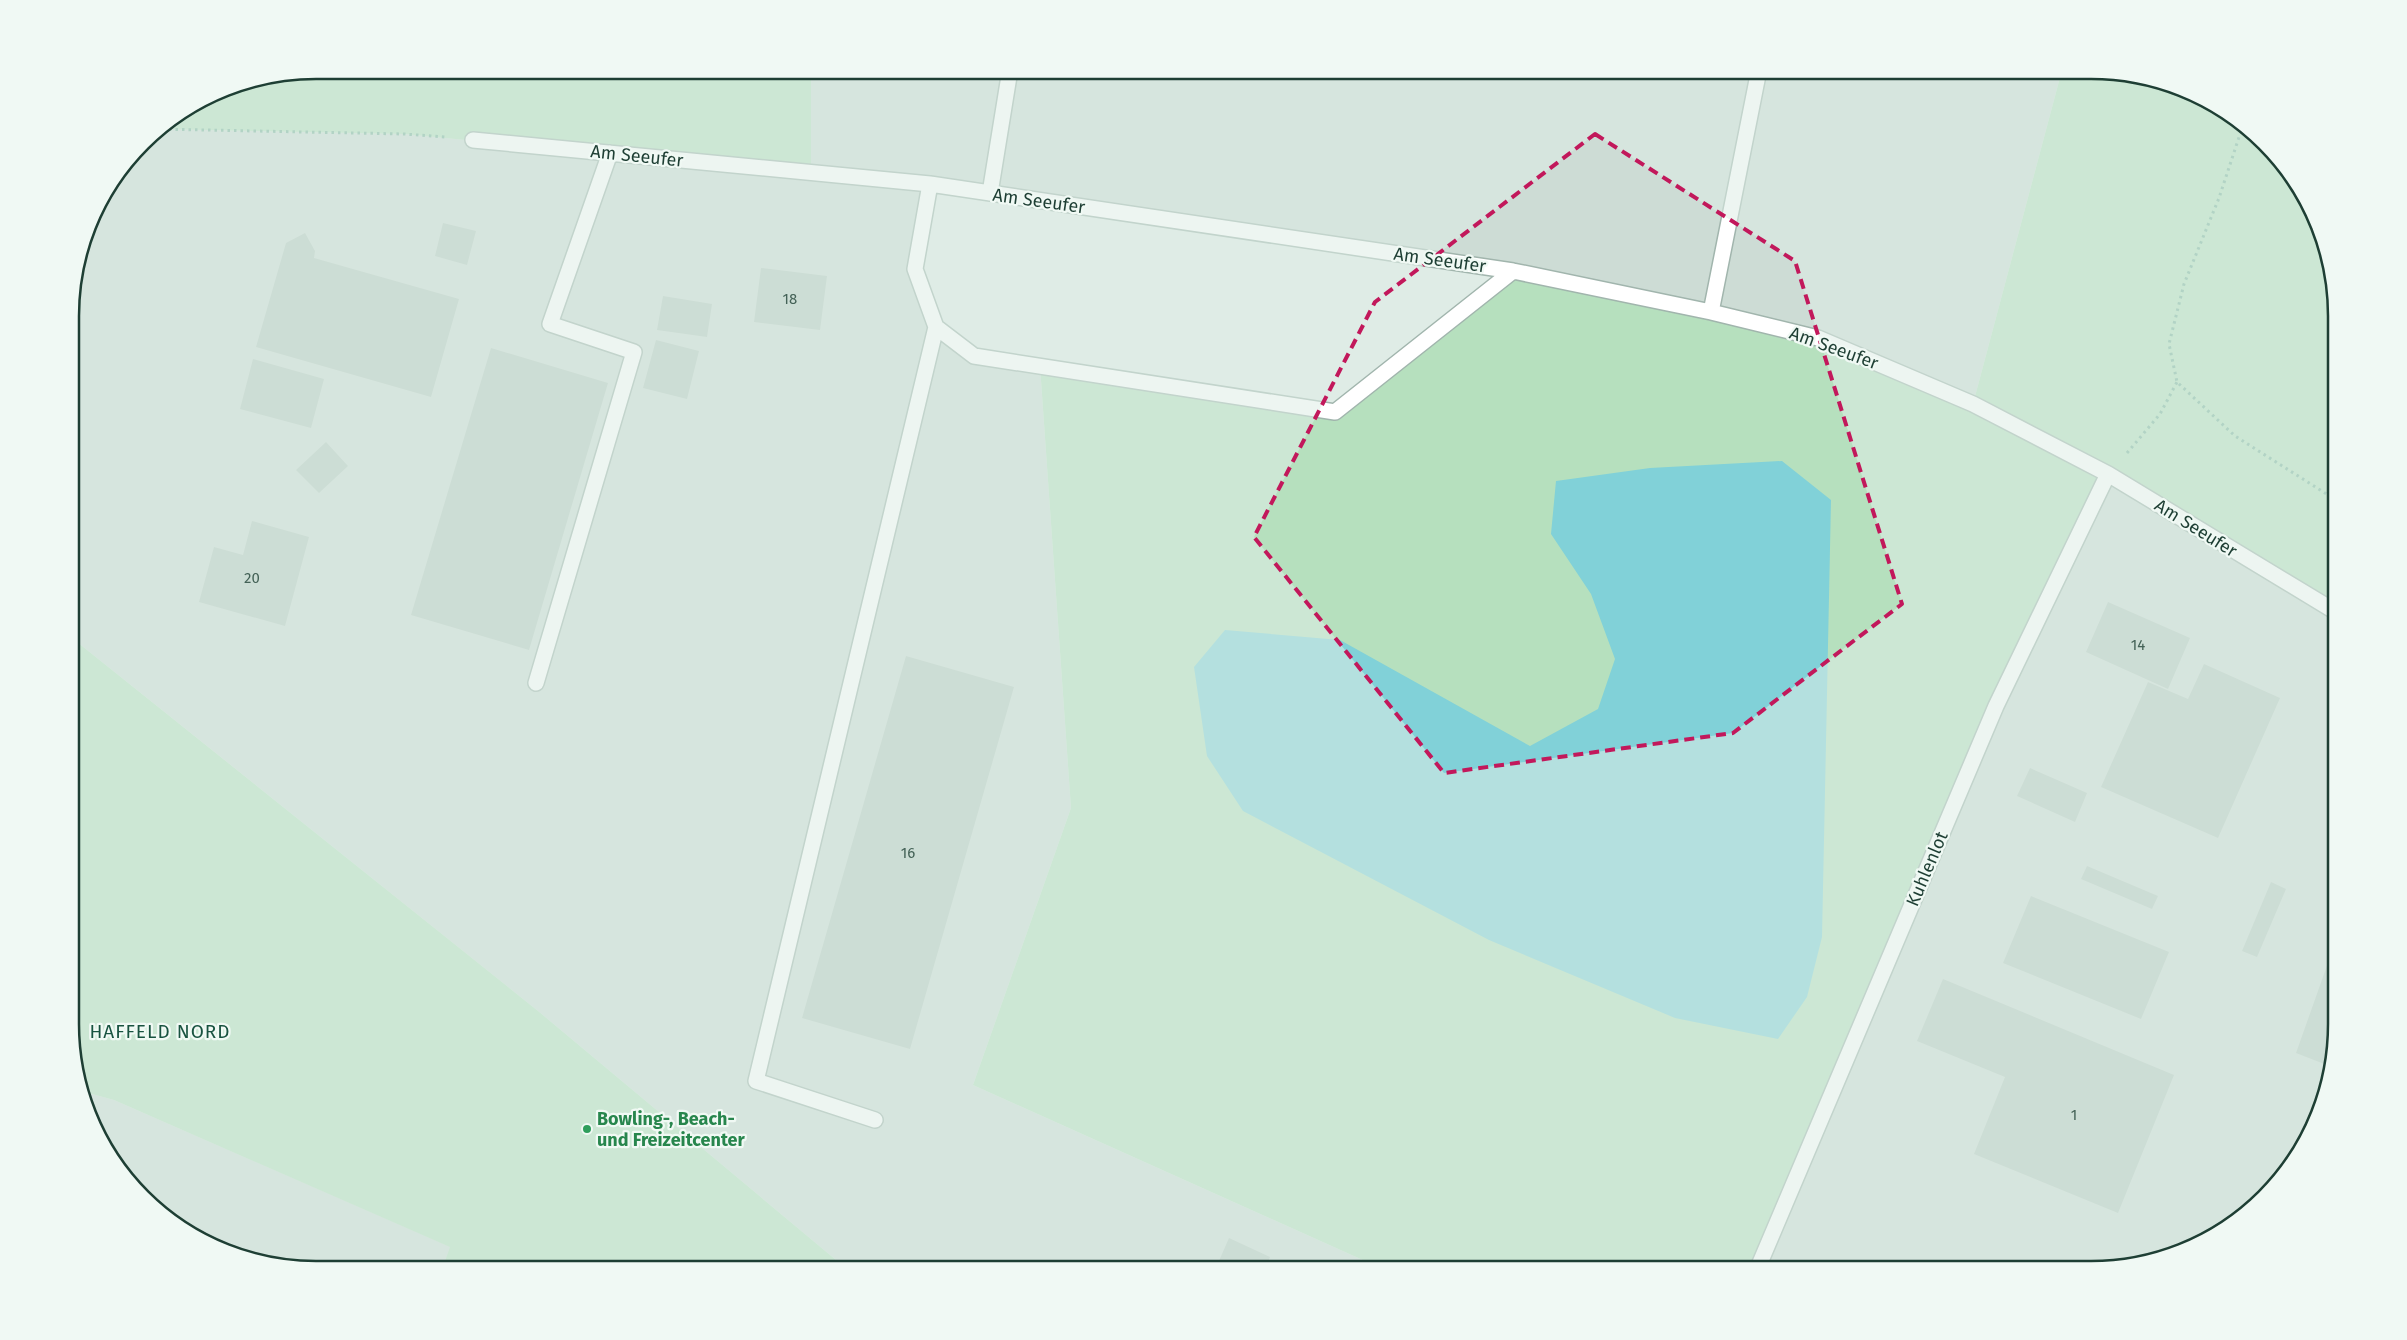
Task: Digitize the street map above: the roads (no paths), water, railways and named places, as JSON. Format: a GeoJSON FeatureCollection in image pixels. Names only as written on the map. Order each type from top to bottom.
{"type":"FeatureCollection","features":[{"type":"Feature","properties":{"kind":"street"},"geometry":{"type":"LineString","coordinates":[[990,194],[1009,79]]}},
{"type":"Feature","properties":{"kind":"street"},"geometry":{"type":"LineString","coordinates":[[1711,312],[1757,79]]}},
{"type":"Feature","properties":{"kind":"street","name":"Am Seeufer"},"geometry":{"type":"LineString","coordinates":[[473,140],[930,184],[1513,271],[1711,312],[1818,338],[1973,404],[2108,474],[2328,607]]}},
{"type":"Feature","properties":{"kind":"street"},"geometry":{"type":"LineString","coordinates":[[536,683],[634,352],[550,324],[610,153]]}},
{"type":"Feature","properties":{"kind":"street"},"geometry":{"type":"LineString","coordinates":[[930,184],[914,269],[936,327],[974,356],[1335,412],[1513,271]]}},
{"type":"Feature","properties":{"kind":"street"},"geometry":{"type":"LineString","coordinates":[[875,1120],[756,1081],[936,327]]}},
{"type":"Feature","properties":{"kind":"street","name":"Kuhlenlot"},"geometry":{"type":"LineString","coordinates":[[1761,1261],[1996,706],[2108,474]]}},
{"type":"Feature","properties":{"kind":"water"},"geometry":{"type":"Polygon","coordinates":[[[1782,461],[1831,500],[1822,937],[1807,997],[1778,1039],[1675,1018],[1489,940],[1243,811],[1207,756],[1194,667],[1225,630],[1340,640],[1530,746],[1598,709],[1615,659],[1591,594],[1551,534],[1556,481],[1650,468],[1782,461]]]}},
{"type":"Feature","properties":{"kind":"place","name":"Bowling-, Beach- und Freizeitcenter"},"geometry":{"type":"Point","coordinates":[587,1129]}},
{"type":"Feature","properties":{"kind":"district","name":"HAFFELD NORD"},"geometry":{"type":"Point","coordinates":[160,1031]}}]}
